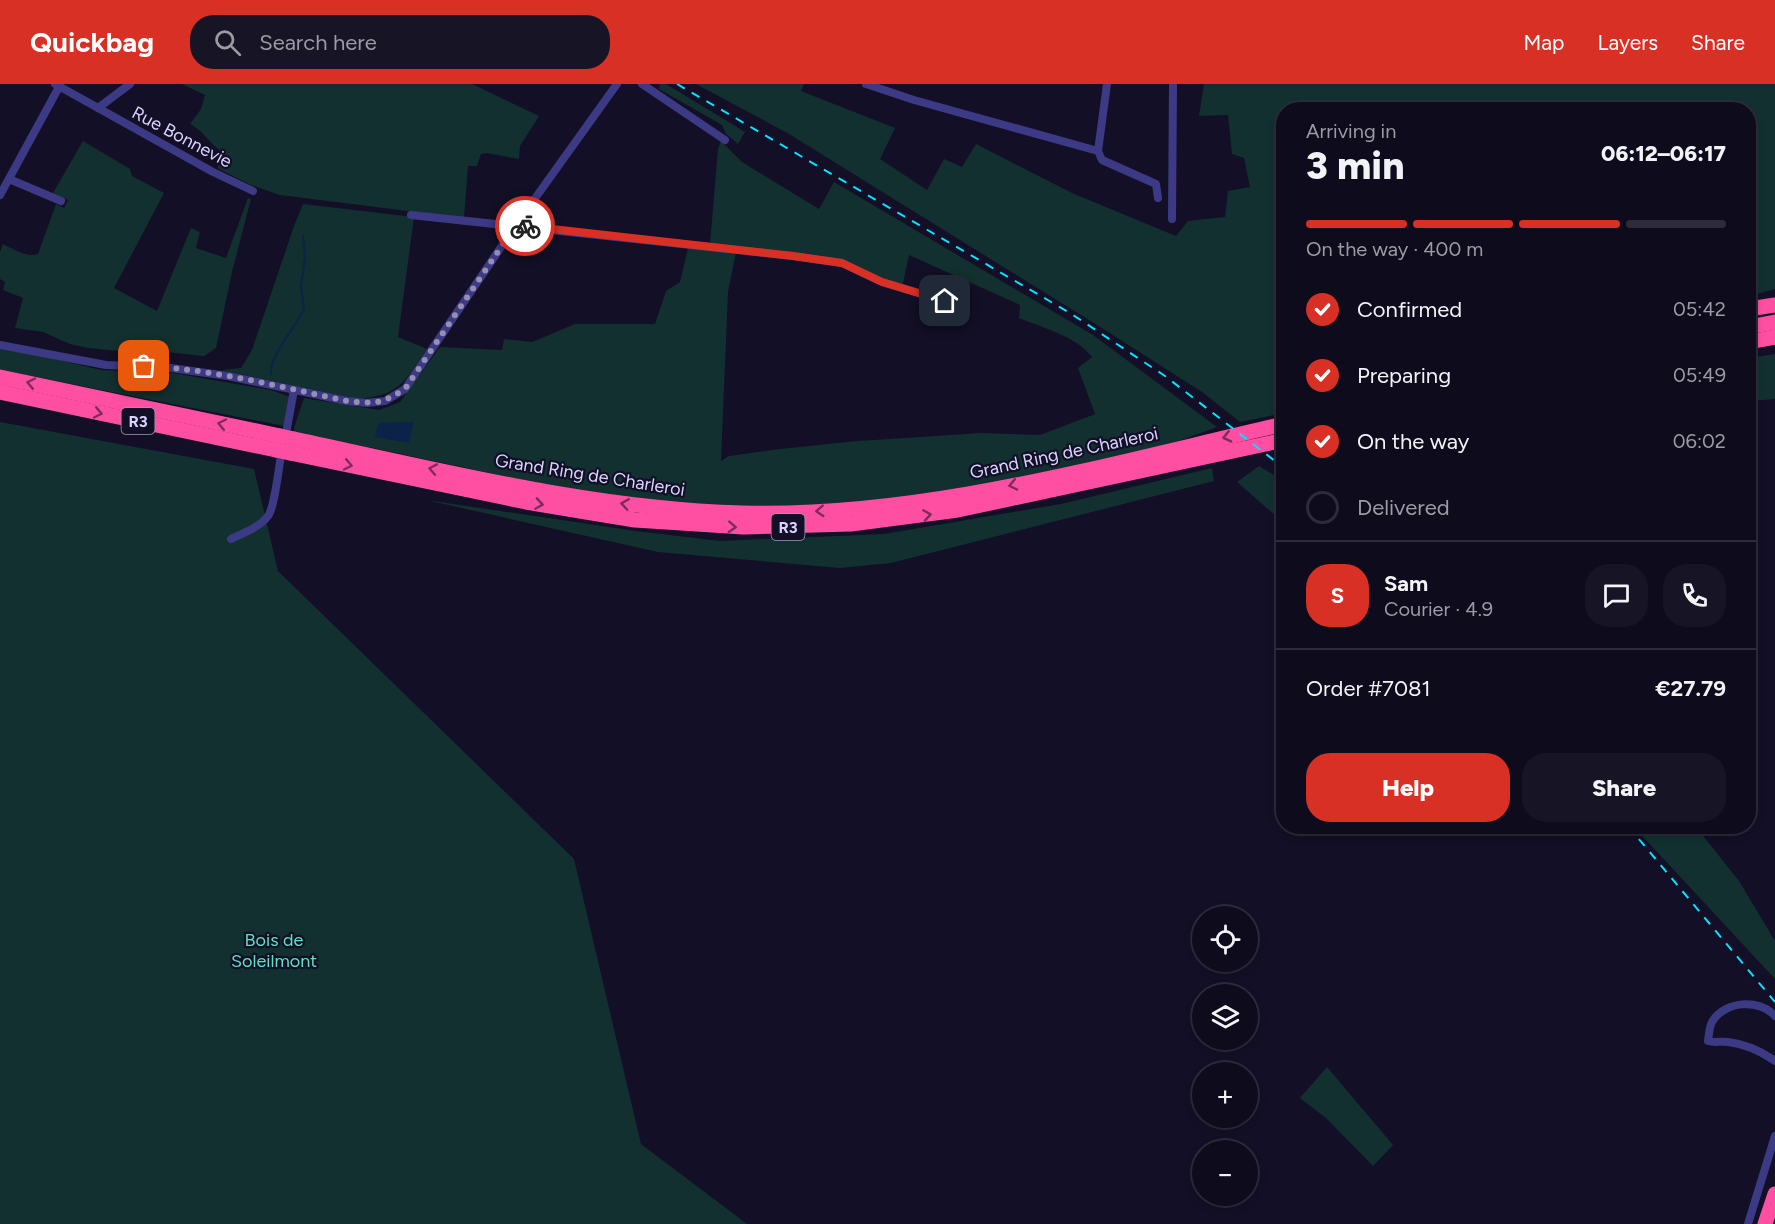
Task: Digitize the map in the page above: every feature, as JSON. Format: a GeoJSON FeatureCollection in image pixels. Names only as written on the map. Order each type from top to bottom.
{"type":"FeatureCollection","features":[{"type":"Feature","properties":{"kind":"highway"},"geometry":{"type":"LineString","coordinates":[[1756,308],[1775,305]]}},
{"type":"Feature","properties":{"kind":"highway"},"geometry":{"type":"LineString","coordinates":[[1756,326],[1775,322]]}},
{"type":"Feature","properties":{"kind":"highway"},"geometry":{"type":"LineString","coordinates":[[1756,341],[1775,338]]}},
{"type":"Feature","properties":{"kind":"highway","name":"Grand Ring de Charleroi"},"geometry":{"type":"LineString","coordinates":[[0,377],[491,495],[635,520],[743,528],[851,524],[958,510],[1276,442]]}},
{"type":"Feature","properties":{"kind":"highway","name":"Grand Ring de Charleroi"},"geometry":{"type":"LineString","coordinates":[[0,392],[583,497],[657,507],[754,513],[851,509],[955,496],[1276,426]]}},
{"type":"Feature","properties":{"kind":"highway"},"geometry":{"type":"LineString","coordinates":[[1765,1224],[1775,1194]]}},
{"type":"Feature","properties":{"kind":"street","name":"Rue Bonnevie"},"geometry":{"type":"LineString","coordinates":[[98,108],[130,84]]}},
{"type":"Feature","properties":{"kind":"street"},"geometry":{"type":"LineString","coordinates":[[642,84],[725,140]]}},
{"type":"Feature","properties":{"kind":"street"},"geometry":{"type":"LineString","coordinates":[[866,84],[914,100],[1098,151]]}},
{"type":"Feature","properties":{"kind":"street"},"geometry":{"type":"LineString","coordinates":[[1107,84],[1098,151],[1102,160],[1156,184],[1158,198]]}},
{"type":"Feature","properties":{"kind":"street"},"geometry":{"type":"LineString","coordinates":[[1172,219],[1173,84]]}},
{"type":"Feature","properties":{"kind":"street","name":"Rue Bonnevie"},"geometry":{"type":"LineString","coordinates":[[57,85],[213,172],[254,191]]}},
{"type":"Feature","properties":{"kind":"street"},"geometry":{"type":"LineString","coordinates":[[0,195],[57,85]]}},
{"type":"Feature","properties":{"kind":"street"},"geometry":{"type":"LineString","coordinates":[[0,345],[106,365],[164,367],[228,376],[367,403],[385,401],[405,389],[516,225],[617,85]]}},
{"type":"Feature","properties":{"kind":"street"},"geometry":{"type":"LineString","coordinates":[[9,179],[61,201]]}},
{"type":"Feature","properties":{"kind":"street"},"geometry":{"type":"LineString","coordinates":[[411,215],[842,263],[882,282],[945,301]]}},
{"type":"Feature","properties":{"kind":"street"},"geometry":{"type":"LineString","coordinates":[[231,539],[252,529],[268,516],[273,504],[294,390]]}},
{"type":"Feature","properties":{"kind":"street"},"geometry":{"type":"LineString","coordinates":[[1775,1016],[1769,1010],[1754,1005],[1729,1007],[1712,1021],[1708,1041],[1744,1046],[1759,1051],[1775,1061]]}},
{"type":"Feature","properties":{"kind":"street"},"geometry":{"type":"LineString","coordinates":[[1748,1224],[1775,1136]]}},
{"type":"Feature","properties":{"kind":"green space"},"geometry":{"type":"Polygon","coordinates":[[[182,84],[472,84],[539,116],[520,146],[519,159],[487,153],[481,154],[477,166],[468,166],[464,218],[280,195],[251,185],[217,168],[226,153],[190,124],[201,109],[205,95],[182,84]]]}},
{"type":"Feature","properties":{"kind":"green space"},"geometry":{"type":"Polygon","coordinates":[[[660,84],[666,84],[745,132],[738,144],[726,134],[722,125],[659,89],[660,84]]]}},
{"type":"Feature","properties":{"kind":"green space"},"geometry":{"type":"Polygon","coordinates":[[[696,84],[804,84],[801,91],[895,128],[880,159],[927,190],[944,159],[962,167],[976,144],[1072,193],[1176,236],[1188,221],[1225,217],[1228,191],[1250,187],[1244,158],[1232,154],[1228,115],[1199,116],[1204,84],[1775,84],[1775,289],[1756,294],[1756,102],[1276,102],[1276,415],[1240,422],[1202,392],[1105,330],[789,134],[696,84]]]}},
{"type":"Feature","properties":{"kind":"green space"},"geometry":{"type":"Polygon","coordinates":[[[83,141],[130,169],[132,176],[164,193],[114,288],[157,311],[191,228],[200,232],[196,248],[226,258],[248,198],[251,199],[232,272],[216,348],[204,356],[88,348],[70,344],[43,332],[15,328],[23,298],[3,290],[5,282],[0,279],[0,252],[3,244],[25,254],[38,254],[56,204],[64,208],[68,200],[53,193],[83,141]]]}},
{"type":"Feature","properties":{"kind":"green space"},"geometry":{"type":"Polygon","coordinates":[[[721,141],[742,162],[819,209],[834,182],[1093,335],[1217,427],[1168,445],[903,504],[756,509],[601,497],[295,433],[294,428],[304,398],[379,410],[400,402],[440,347],[502,350],[504,339],[532,342],[575,324],[655,324],[666,291],[680,282],[688,248],[736,252],[728,292],[721,461],[729,456],[858,441],[982,433],[1040,435],[1095,414],[1078,368],[1092,357],[1077,343],[1019,318],[1020,305],[909,255],[902,288],[836,261],[710,244],[718,149],[721,141]]]}},
{"type":"Feature","properties":{"kind":"green space"},"geometry":{"type":"Polygon","coordinates":[[[303,204],[414,217],[398,337],[427,349],[406,379],[392,391],[383,395],[357,399],[221,370],[241,368],[252,350],[303,204]]]}},
{"type":"Feature","properties":{"kind":"green space"},"geometry":{"type":"Polygon","coordinates":[[[0,346],[101,370],[173,373],[271,390],[293,398],[284,426],[0,370],[0,346]]]}},
{"type":"Feature","properties":{"kind":"green space"},"geometry":{"type":"Polygon","coordinates":[[[1775,354],[1775,399],[1756,400],[1756,357],[1775,354]]]}},
{"type":"Feature","properties":{"kind":"green space","name":"Bois de Soleilmont"},"geometry":{"type":"Polygon","coordinates":[[[0,422],[254,469],[278,571],[574,859],[641,1144],[747,1224],[0,1224],[0,422]]]}},
{"type":"Feature","properties":{"kind":"green space"},"geometry":{"type":"Polygon","coordinates":[[[1259,466],[1276,476],[1276,516],[1237,482],[1259,466]]]}},
{"type":"Feature","properties":{"kind":"green space"},"geometry":{"type":"Polygon","coordinates":[[[1212,468],[1214,481],[891,563],[840,568],[658,552],[426,500],[720,541],[884,534],[1061,504],[1212,468]]]}},
{"type":"Feature","properties":{"kind":"green space"},"geometry":{"type":"Polygon","coordinates":[[[1640,834],[1702,834],[1739,881],[1775,941],[1775,979],[1640,834]]]}},
{"type":"Feature","properties":{"kind":"green space"},"geometry":{"type":"Polygon","coordinates":[[[1327,1067],[1393,1145],[1373,1166],[1326,1118],[1300,1098],[1327,1067]]]}},
{"type":"Feature","properties":{"kind":"water"},"geometry":{"type":"Polygon","coordinates":[[[414,422],[409,443],[375,437],[378,423],[414,422]]]}},
{"type":"Feature","properties":{"kind":"waterway"},"geometry":{"type":"LineString","coordinates":[[271,374],[274,359],[304,308],[301,287],[305,257],[303,236]]}},
{"type":"Feature","properties":{"kind":"railway"},"geometry":{"type":"LineString","coordinates":[[677,84],[1070,313],[1165,376],[1276,462]]}},
{"type":"Feature","properties":{"kind":"railway"},"geometry":{"type":"LineString","coordinates":[[1635,834],[1775,1002]]}},
{"type":"Feature","properties":{"kind":"way so far"},"geometry":{"type":"LineString","coordinates":[[144,366],[228,376],[347,401],[367,403],[385,401],[405,389],[516,225],[525,226]]}},
{"type":"Feature","properties":{"kind":"route"},"geometry":{"type":"LineString","coordinates":[[525,226],[842,263],[882,282],[945,301]]}}]}
